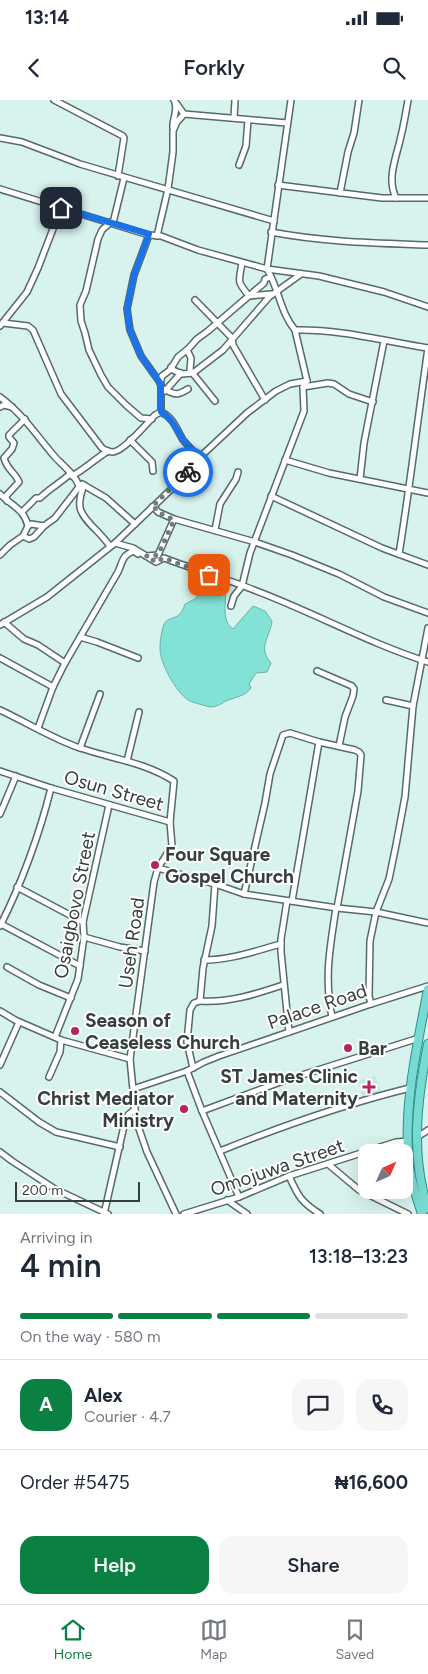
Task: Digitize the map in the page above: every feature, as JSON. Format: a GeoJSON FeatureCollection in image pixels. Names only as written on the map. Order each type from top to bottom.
{"type":"FeatureCollection","features":[{"type":"Feature","properties":{"kind":"main road"},"geometry":{"type":"LineString","coordinates":[[428,987],[407,1113],[419,1175],[428,1209]]}},
{"type":"Feature","properties":{"kind":"main road"},"geometry":{"type":"LineString","coordinates":[[422,1214],[409,1165],[428,1044]]}},
{"type":"Feature","properties":{"kind":"street"},"geometry":{"type":"LineString","coordinates":[[54,100],[124,138],[121,177],[112,222],[102,230],[98,239],[87,286],[80,305],[81,321],[89,350],[108,386],[141,418],[149,420],[152,418]]}},
{"type":"Feature","properties":{"kind":"street"},"geometry":{"type":"LineString","coordinates":[[174,100],[184,114],[287,123]]}},
{"type":"Feature","properties":{"kind":"street"},"geometry":{"type":"LineString","coordinates":[[157,236],[168,189],[173,152],[172,123],[176,108],[174,100]]}},
{"type":"Feature","properties":{"kind":"street"},"geometry":{"type":"LineString","coordinates":[[234,118],[236,100]]}},
{"type":"Feature","properties":{"kind":"street"},"geometry":{"type":"LineString","coordinates":[[231,606],[234,596],[242,586],[248,560],[304,411],[303,387],[307,381],[295,330],[287,321],[272,277],[267,269],[291,100]]}},
{"type":"Feature","properties":{"kind":"street"},"geometry":{"type":"LineString","coordinates":[[340,193],[348,152],[354,133],[359,100]]}},
{"type":"Feature","properties":{"kind":"street"},"geometry":{"type":"LineString","coordinates":[[396,198],[392,187],[392,170],[402,134],[408,100]]}},
{"type":"Feature","properties":{"kind":"street"},"geometry":{"type":"LineString","coordinates":[[173,131],[177,122],[184,114]]}},
{"type":"Feature","properties":{"kind":"street"},"geometry":{"type":"LineString","coordinates":[[239,165],[246,146],[248,120]]}},
{"type":"Feature","properties":{"kind":"street"},"geometry":{"type":"LineString","coordinates":[[0,138],[22,142],[121,177],[274,221]]}},
{"type":"Feature","properties":{"kind":"street"},"geometry":{"type":"LineString","coordinates":[[278,185],[382,198],[428,198]]}},
{"type":"Feature","properties":{"kind":"street"},"geometry":{"type":"LineString","coordinates":[[0,191],[112,222],[242,263],[267,269],[319,276],[384,292],[428,307]]}},
{"type":"Feature","properties":{"kind":"street"},"geometry":{"type":"LineString","coordinates":[[1,324],[27,292],[61,208]]}},
{"type":"Feature","properties":{"kind":"street"},"geometry":{"type":"LineString","coordinates":[[271,232],[294,237],[361,243],[428,246]]}},
{"type":"Feature","properties":{"kind":"street"},"geometry":{"type":"LineString","coordinates":[[149,234],[134,275],[127,309],[130,330],[141,356],[163,389],[181,394],[188,389]]}},
{"type":"Feature","properties":{"kind":"street"},"geometry":{"type":"LineString","coordinates":[[242,263],[238,279],[240,285],[249,296]]}},
{"type":"Feature","properties":{"kind":"street"},"geometry":{"type":"LineString","coordinates":[[171,367],[173,370],[181,373],[192,373],[223,350],[269,297],[302,274]]}},
{"type":"Feature","properties":{"kind":"street"},"geometry":{"type":"LineString","coordinates":[[161,412],[162,376],[171,367],[174,360],[264,283],[265,278],[272,277]]}},
{"type":"Feature","properties":{"kind":"street"},"geometry":{"type":"LineString","coordinates":[[249,296],[270,295],[276,292]]}},
{"type":"Feature","properties":{"kind":"street"},"geometry":{"type":"LineString","coordinates":[[196,300],[209,313],[216,324],[232,338],[233,345],[265,400]]}},
{"type":"Feature","properties":{"kind":"street"},"geometry":{"type":"LineString","coordinates":[[1,324],[28,326],[33,330],[61,394],[102,448],[111,452],[119,450],[152,418],[161,412]]}},
{"type":"Feature","properties":{"kind":"street"},"geometry":{"type":"LineString","coordinates":[[295,330],[364,336],[428,348],[416,429],[410,490],[399,554]]}},
{"type":"Feature","properties":{"kind":"street"},"geometry":{"type":"LineString","coordinates":[[360,479],[364,443],[384,341]]}},
{"type":"Feature","properties":{"kind":"street"},"geometry":{"type":"LineString","coordinates":[[187,350],[191,358],[189,367],[192,373],[215,401]]}},
{"type":"Feature","properties":{"kind":"street"},"geometry":{"type":"LineString","coordinates":[[163,389],[181,373]]}},
{"type":"Feature","properties":{"kind":"street"},"geometry":{"type":"LineString","coordinates":[[65,663],[2,624],[47,597],[113,544],[247,413],[276,391],[290,384],[307,381]]}},
{"type":"Feature","properties":{"kind":"street"},"geometry":{"type":"LineString","coordinates":[[303,387],[328,383],[334,384],[349,394],[373,402]]}},
{"type":"Feature","properties":{"kind":"street"},"geometry":{"type":"LineString","coordinates":[[0,398],[24,419],[77,481],[106,498],[135,524]]}},
{"type":"Feature","properties":{"kind":"street"},"geometry":{"type":"LineString","coordinates":[[0,407],[4,405],[12,407]]}},
{"type":"Feature","properties":{"kind":"street"},"geometry":{"type":"LineString","coordinates":[[161,412],[176,426],[182,438],[200,457]]}},
{"type":"Feature","properties":{"kind":"street"},"geometry":{"type":"LineString","coordinates":[[7,501],[6,496],[19,482],[6,466],[4,458],[14,444],[9,435],[24,419]]}},
{"type":"Feature","properties":{"kind":"street"},"geometry":{"type":"LineString","coordinates":[[130,440],[152,462],[152,470]]}},
{"type":"Feature","properties":{"kind":"street"},"geometry":{"type":"LineString","coordinates":[[23,511],[36,498],[40,498],[48,490],[85,466],[92,464],[108,451]]}},
{"type":"Feature","properties":{"kind":"street"},"geometry":{"type":"LineString","coordinates":[[285,460],[329,473],[428,493]]}},
{"type":"Feature","properties":{"kind":"street"},"geometry":{"type":"LineString","coordinates":[[215,530],[220,504],[236,479],[238,472]]}},
{"type":"Feature","properties":{"kind":"street"},"geometry":{"type":"LineString","coordinates":[[23,536],[29,539],[34,537],[55,518],[79,487],[77,481]]}},
{"type":"Feature","properties":{"kind":"street"},"geometry":{"type":"LineString","coordinates":[[84,485],[79,497],[82,514],[113,544],[133,548],[156,562],[164,558],[242,586],[379,644],[425,661]]}},
{"type":"Feature","properties":{"kind":"street"},"geometry":{"type":"LineString","coordinates":[[0,494],[23,511],[28,526],[23,536],[0,554]]}},
{"type":"Feature","properties":{"kind":"street"},"geometry":{"type":"LineString","coordinates":[[271,496],[382,548],[428,565]]}},
{"type":"Feature","properties":{"kind":"street"},"geometry":{"type":"LineString","coordinates":[[150,509],[174,520],[255,542],[338,574],[384,597],[428,613]]}},
{"type":"Feature","properties":{"kind":"street"},"geometry":{"type":"LineString","coordinates":[[38,728],[53,687],[65,663],[118,572],[124,556],[134,551],[146,556],[158,555],[174,520]]}},
{"type":"Feature","properties":{"kind":"street"},"geometry":{"type":"LineString","coordinates":[[28,526],[31,524],[44,526]]}},
{"type":"Feature","properties":{"kind":"street"},"geometry":{"type":"LineString","coordinates":[[371,1004],[369,996],[370,942],[376,912],[389,880],[405,797],[413,706],[425,661],[428,628]]}},
{"type":"Feature","properties":{"kind":"street"},"geometry":{"type":"LineString","coordinates":[[80,637],[138,658]]}},
{"type":"Feature","properties":{"kind":"street"},"geometry":{"type":"LineString","coordinates":[[0,658],[53,687]]}},
{"type":"Feature","properties":{"kind":"street"},"geometry":{"type":"LineString","coordinates":[[317,671],[352,686],[354,689],[344,717],[339,746]]}},
{"type":"Feature","properties":{"kind":"street"},"geometry":{"type":"LineString","coordinates":[[80,748],[100,694]]}},
{"type":"Feature","properties":{"kind":"street"},"geometry":{"type":"LineString","coordinates":[[386,700],[413,706]]}},
{"type":"Feature","properties":{"kind":"street"},"geometry":{"type":"LineString","coordinates":[[0,710],[80,748],[127,760],[139,712]]}},
{"type":"Feature","properties":{"kind":"street"},"geometry":{"type":"LineString","coordinates":[[244,894],[270,774],[284,735],[290,733],[359,752],[361,760],[358,791],[336,908],[327,972],[332,1017]]}},
{"type":"Feature","properties":{"kind":"street"},"geometry":{"type":"LineString","coordinates":[[289,1032],[283,985],[281,944],[319,742]]}},
{"type":"Feature","properties":{"kind":"street","name":"Useh Road"},"geometry":{"type":"LineString","coordinates":[[127,760],[159,771],[174,781],[170,822],[172,846],[158,868],[154,882],[130,1059],[136,1120],[147,1152],[176,1214]]}},
{"type":"Feature","properties":{"kind":"street","name":"Osun Street"},"geometry":{"type":"LineString","coordinates":[[0,771],[51,788],[170,822]]}},
{"type":"Feature","properties":{"kind":"street"},"geometry":{"type":"LineString","coordinates":[[0,814],[16,776]]}},
{"type":"Feature","properties":{"kind":"street","name":"Osun Street"},"geometry":{"type":"LineString","coordinates":[[1,925],[45,811],[51,788]]}},
{"type":"Feature","properties":{"kind":"street","name":"Osaigbovo Street"},"geometry":{"type":"LineString","coordinates":[[55,1037],[78,979],[84,937],[84,922],[110,805]]}},
{"type":"Feature","properties":{"kind":"street"},"geometry":{"type":"LineString","coordinates":[[158,868],[244,894],[376,912],[428,923]]}},
{"type":"Feature","properties":{"kind":"street"},"geometry":{"type":"LineString","coordinates":[[200,1001],[204,960],[212,926],[215,884]]}},
{"type":"Feature","properties":{"kind":"street"},"geometry":{"type":"LineString","coordinates":[[17,887],[84,922]]}},
{"type":"Feature","properties":{"kind":"street"},"geometry":{"type":"LineString","coordinates":[[1,925],[80,966]]}},
{"type":"Feature","properties":{"kind":"street"},"geometry":{"type":"LineString","coordinates":[[84,937],[112,945],[145,951]]}},
{"type":"Feature","properties":{"kind":"street"},"geometry":{"type":"LineString","coordinates":[[204,960],[232,958],[281,944]]}},
{"type":"Feature","properties":{"kind":"street"},"geometry":{"type":"LineString","coordinates":[[7,967],[39,985],[71,998]]}},
{"type":"Feature","properties":{"kind":"street"},"geometry":{"type":"LineString","coordinates":[[193,1068],[187,1042],[190,1010],[194,1003],[200,1001],[218,1002],[257,994],[283,985]]}},
{"type":"Feature","properties":{"kind":"street","name":"Palace Road"},"geometry":{"type":"LineString","coordinates":[[133,1090],[187,1072],[219,1056],[371,1004],[428,987]]}},
{"type":"Feature","properties":{"kind":"street"},"geometry":{"type":"LineString","coordinates":[[0,1011],[19,1022],[61,1040],[130,1059]]}},
{"type":"Feature","properties":{"kind":"street"},"geometry":{"type":"LineString","coordinates":[[0,1062],[19,1022]]}},
{"type":"Feature","properties":{"kind":"street"},"geometry":{"type":"LineString","coordinates":[[202,1111],[283,1081],[419,1038]]}},
{"type":"Feature","properties":{"kind":"street"},"geometry":{"type":"LineString","coordinates":[[49,1077],[60,1052],[61,1040]]}},
{"type":"Feature","properties":{"kind":"street"},"geometry":{"type":"LineString","coordinates":[[187,1072],[239,1197]]}},
{"type":"Feature","properties":{"kind":"street"},"geometry":{"type":"LineString","coordinates":[[220,1151],[309,1118],[410,1088]]}},
{"type":"Feature","properties":{"kind":"street"},"geometry":{"type":"LineString","coordinates":[[0,1152],[55,1189],[105,1213],[126,1120],[128,1115],[135,1109],[133,1090]]}},
{"type":"Feature","properties":{"kind":"street"},"geometry":{"type":"LineString","coordinates":[[0,1092],[39,1122],[56,1132],[120,1146]]}},
{"type":"Feature","properties":{"kind":"street","name":"Omojuwa Street"},"geometry":{"type":"LineString","coordinates":[[184,1214],[239,1197],[289,1176],[396,1142],[412,1140],[428,1130]]}},
{"type":"Feature","properties":{"kind":"street"},"geometry":{"type":"LineString","coordinates":[[328,1164],[359,1190],[408,1214]]}},
{"type":"Feature","properties":{"kind":"street"},"geometry":{"type":"LineString","coordinates":[[419,1175],[428,1176]]}},
{"type":"Feature","properties":{"kind":"street"},"geometry":{"type":"LineString","coordinates":[[289,1176],[299,1197],[320,1214]]}},
{"type":"Feature","properties":{"kind":"street"},"geometry":{"type":"LineString","coordinates":[[227,1200],[246,1214]]}},
{"type":"Feature","properties":{"kind":"shaded area","name":"ST James Clinic and Maternity"},"geometry":{"type":"Polygon","coordinates":[[[375,1076],[381,1092],[363,1098],[358,1081],[375,1076]]]}},
{"type":"Feature","properties":{"kind":"water"},"geometry":{"type":"Polygon","coordinates":[[[209,584],[221,586],[224,589],[226,618],[228,624],[233,629],[253,606],[265,611],[272,621],[265,647],[265,652],[271,663],[267,672],[256,673],[249,684],[251,688],[245,694],[210,707],[195,703],[183,696],[169,676],[160,653],[161,635],[166,621],[180,614],[185,604],[195,599],[209,584]]]}},
{"type":"Feature","properties":{"kind":"way so far"},"geometry":{"type":"LineString","coordinates":[[188,472],[152,507],[174,520],[158,555],[146,556],[156,562],[164,558],[209,575]]}},
{"type":"Feature","properties":{"kind":"place","name":"Four Square Gospel Church"},"geometry":{"type":"Point","coordinates":[155,865]}},
{"type":"Feature","properties":{"kind":"place","name":"Season of Ceaseless Church"},"geometry":{"type":"Point","coordinates":[75,1031]}},
{"type":"Feature","properties":{"kind":"place","name":"Bar"},"geometry":{"type":"Point","coordinates":[348,1048]}},
{"type":"Feature","properties":{"kind":"place","name":"ST James Clinic and Maternity"},"geometry":{"type":"Point","coordinates":[369,1087]}},
{"type":"Feature","properties":{"kind":"place","name":"Christ Mediator Ministry"},"geometry":{"type":"Point","coordinates":[184,1109]}},
{"type":"Feature","properties":{"kind":"route"},"geometry":{"type":"LineString","coordinates":[[61,208],[149,234],[134,275],[127,309],[130,330],[141,356],[161,384],[161,412],[176,426],[182,438],[200,457],[198,462],[188,472]]}}]}
